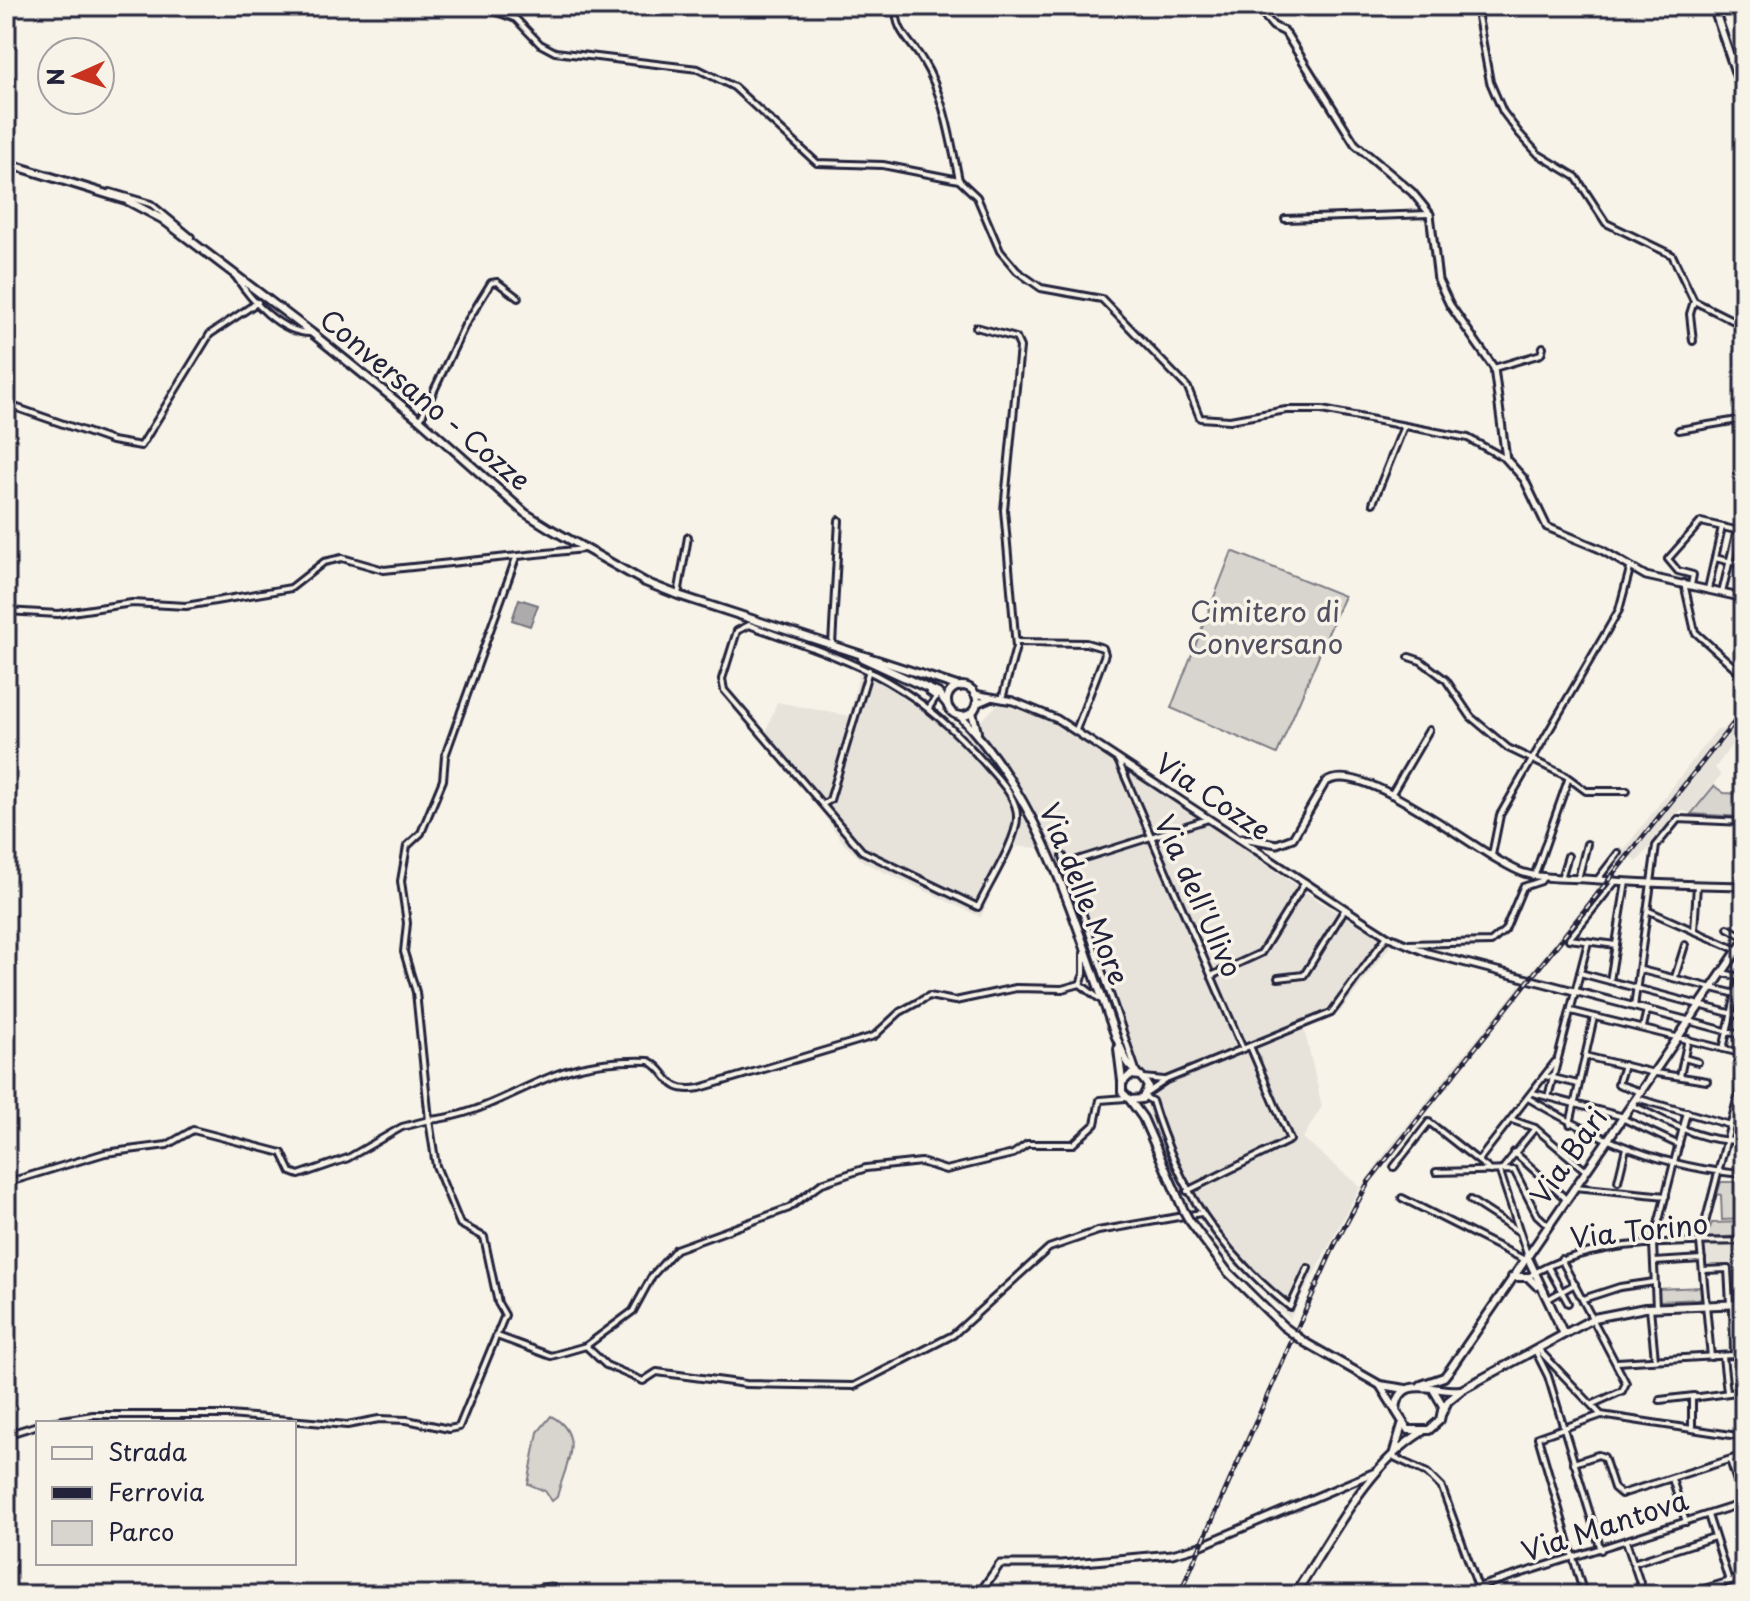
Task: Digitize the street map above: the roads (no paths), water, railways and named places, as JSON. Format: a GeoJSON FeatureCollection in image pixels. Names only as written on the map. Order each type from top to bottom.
{"type":"FeatureCollection","features":[{"type":"Feature","properties":{"kind":"main road"},"geometry":{"type":"LineString","coordinates":[[1713,6],[1744,97]]}},
{"type":"Feature","properties":{"kind":"main road","name":"Conversano - Cozze"},"geometry":{"type":"LineString","coordinates":[[6,163],[145,208],[195,242],[312,333],[420,420],[525,513],[645,582],[832,645]]}},
{"type":"Feature","properties":{"kind":"main road"},"geometry":{"type":"LineString","coordinates":[[832,645],[938,693],[951,712],[977,732]]}},
{"type":"Feature","properties":{"kind":"main road"},"geometry":{"type":"LineString","coordinates":[[832,645],[974,694],[976,704],[972,712],[977,732]]}},
{"type":"Feature","properties":{"kind":"main road"},"geometry":{"type":"LineString","coordinates":[[947,704],[951,691],[960,687]]}},
{"type":"Feature","properties":{"kind":"main road"},"geometry":{"type":"LineString","coordinates":[[960,716],[972,712]]}},
{"type":"Feature","properties":{"kind":"main road","name":"Via delle More"},"geometry":{"type":"LineString","coordinates":[[977,732],[1038,828],[1116,1037]]}},
{"type":"Feature","properties":{"kind":"main road","name":"Via Bari"},"geometry":{"type":"LineString","coordinates":[[1421,1385],[1444,1377],[1511,1278],[1527,1265],[1548,1225],[1689,1021],[1741,952],[1744,939]]}},
{"type":"Feature","properties":{"kind":"main road"},"geometry":{"type":"LineString","coordinates":[[1116,1037],[1132,1069],[1140,1076],[1144,1096],[1143,1118]]}},
{"type":"Feature","properties":{"kind":"main road"},"geometry":{"type":"LineString","coordinates":[[1116,1037],[1122,1084],[1128,1099],[1143,1118],[1189,1220],[1227,1271],[1283,1326],[1306,1343],[1380,1385],[1406,1389],[1421,1385],[1433,1389],[1463,1389]]}},
{"type":"Feature","properties":{"kind":"main road"},"geometry":{"type":"LineString","coordinates":[[1122,1084],[1130,1075],[1140,1076]]}},
{"type":"Feature","properties":{"kind":"main road"},"geometry":{"type":"LineString","coordinates":[[1128,1099],[1144,1096]]}},
{"type":"Feature","properties":{"kind":"main road"},"geometry":{"type":"LineString","coordinates":[[1511,1278],[1527,1265],[1563,1332]]}},
{"type":"Feature","properties":{"kind":"main road"},"geometry":{"type":"LineString","coordinates":[[1294,1595],[1377,1472],[1422,1432],[1435,1426],[1448,1401],[1463,1389],[1563,1332],[1594,1318],[1653,1308],[1744,1304]]}},
{"type":"Feature","properties":{"kind":"main road"},"geometry":{"type":"LineString","coordinates":[[1380,1385],[1402,1425],[1392,1456]]}},
{"type":"Feature","properties":{"kind":"main road"},"geometry":{"type":"LineString","coordinates":[[1396,1411],[1398,1399],[1406,1389]]}},
{"type":"Feature","properties":{"kind":"main road"},"geometry":{"type":"LineString","coordinates":[[1433,1389],[1441,1398],[1442,1413]]}},
{"type":"Feature","properties":{"kind":"main road"},"geometry":{"type":"LineString","coordinates":[[1402,1425],[1422,1432]]}},
{"type":"Feature","properties":{"kind":"street"},"geometry":{"type":"LineString","coordinates":[[481,6],[516,19],[540,44],[555,52],[687,66],[718,79],[734,87],[817,163],[883,165],[959,180],[977,197],[1000,251],[1017,271],[1032,285],[1102,299],[1188,388],[1200,418],[1230,420],[1313,409],[1468,438],[1506,459],[1524,479],[1547,527],[1600,549],[1630,569],[1744,598]]}},
{"type":"Feature","properties":{"kind":"street"},"geometry":{"type":"LineString","coordinates":[[897,6],[899,26],[924,62],[940,104],[959,180]]}},
{"type":"Feature","properties":{"kind":"street"},"geometry":{"type":"LineString","coordinates":[[1256,6],[1273,26],[1285,32],[1355,144],[1412,192],[1430,214],[1435,228],[1438,280],[1450,305],[1494,368],[1506,459]]}},
{"type":"Feature","properties":{"kind":"street"},"geometry":{"type":"LineString","coordinates":[[1476,6],[1482,25],[1482,54],[1503,112],[1538,154],[1576,177],[1606,223],[1672,255],[1694,301],[1744,326]]}},
{"type":"Feature","properties":{"kind":"street"},"geometry":{"type":"LineString","coordinates":[[1285,219],[1430,214]]}},
{"type":"Feature","properties":{"kind":"street"},"geometry":{"type":"LineString","coordinates":[[233,273],[258,302],[286,325],[300,332],[312,333]]}},
{"type":"Feature","properties":{"kind":"street"},"geometry":{"type":"LineString","coordinates":[[420,420],[465,325],[491,283],[497,282],[518,298]]}},
{"type":"Feature","properties":{"kind":"street"},"geometry":{"type":"LineString","coordinates":[[1693,341],[1690,314],[1694,301]]}},
{"type":"Feature","properties":{"kind":"street"},"geometry":{"type":"LineString","coordinates":[[6,404],[112,441],[141,446],[210,334],[258,302]]}},
{"type":"Feature","properties":{"kind":"street"},"geometry":{"type":"LineString","coordinates":[[976,327],[1020,342],[1018,399],[1004,510],[1016,642],[1002,699]]}},
{"type":"Feature","properties":{"kind":"street"},"geometry":{"type":"LineString","coordinates":[[1494,368],[1541,354],[1543,347]]}},
{"type":"Feature","properties":{"kind":"street"},"geometry":{"type":"LineString","coordinates":[[1679,430],[1744,419]]}},
{"type":"Feature","properties":{"kind":"street"},"geometry":{"type":"LineString","coordinates":[[1373,503],[1404,426]]}},
{"type":"Feature","properties":{"kind":"street"},"geometry":{"type":"LineString","coordinates":[[832,645],[839,520]]}},
{"type":"Feature","properties":{"kind":"street"},"geometry":{"type":"LineString","coordinates":[[1744,532],[1701,522],[1669,556],[1678,571],[1693,575],[1687,584],[1695,632],[1744,676]]}},
{"type":"Feature","properties":{"kind":"street"},"geometry":{"type":"LineString","coordinates":[[1708,589],[1722,527]]}},
{"type":"Feature","properties":{"kind":"street"},"geometry":{"type":"LineString","coordinates":[[1722,593],[1737,530]]}},
{"type":"Feature","properties":{"kind":"street"},"geometry":{"type":"LineString","coordinates":[[678,595],[688,537]]}},
{"type":"Feature","properties":{"kind":"street"},"geometry":{"type":"LineString","coordinates":[[6,611],[58,614],[132,603],[186,606],[291,588],[324,562],[342,558],[384,570],[587,549]]}},
{"type":"Feature","properties":{"kind":"street"},"geometry":{"type":"LineString","coordinates":[[58,1421],[93,1415],[229,1415],[347,1425],[379,1419],[407,1420],[449,1429],[459,1427],[505,1315],[498,1303],[484,1237],[460,1224],[436,1166],[416,992],[404,952],[407,923],[401,881],[407,846],[421,833],[443,780],[445,756],[516,558]]}},
{"type":"Feature","properties":{"kind":"street"},"geometry":{"type":"LineString","coordinates":[[1715,558],[1744,565]]}},
{"type":"Feature","properties":{"kind":"street"},"geometry":{"type":"LineString","coordinates":[[1492,855],[1500,815],[1619,610],[1630,569]]}},
{"type":"Feature","properties":{"kind":"street"},"geometry":{"type":"LineString","coordinates":[[749,625],[869,670],[883,676],[954,728],[998,778],[1017,810],[1016,825],[978,907],[870,857],[854,843],[824,803],[815,798],[724,690],[722,679],[737,631],[749,625]]}},
{"type":"Feature","properties":{"kind":"street"},"geometry":{"type":"LineString","coordinates":[[1016,642],[1086,643],[1103,648],[1105,654],[1076,730]]}},
{"type":"Feature","properties":{"kind":"street"},"geometry":{"type":"LineString","coordinates":[[1409,657],[1421,661],[1446,680],[1471,717],[1508,748],[1586,791],[1627,791]]}},
{"type":"Feature","properties":{"kind":"street"},"geometry":{"type":"LineString","coordinates":[[889,669],[933,693],[935,701],[929,708]]}},
{"type":"Feature","properties":{"kind":"street"},"geometry":{"type":"LineString","coordinates":[[824,803],[830,800],[869,670]]}},
{"type":"Feature","properties":{"kind":"street","name":"Via Cozze"},"geometry":{"type":"LineString","coordinates":[[974,694],[1029,706],[1076,730],[1387,936],[1470,965],[1689,1021]]}},
{"type":"Feature","properties":{"kind":"street"},"geometry":{"type":"LineString","coordinates":[[976,704],[992,697]]}},
{"type":"Feature","properties":{"kind":"street"},"geometry":{"type":"LineString","coordinates":[[954,728],[960,716]]}},
{"type":"Feature","properties":{"kind":"street"},"geometry":{"type":"LineString","coordinates":[[954,728],[968,725]]}},
{"type":"Feature","properties":{"kind":"street"},"geometry":{"type":"LineString","coordinates":[[1391,795],[1429,730]]}},
{"type":"Feature","properties":{"kind":"street","name":"Via dell'Ulivo"},"geometry":{"type":"LineString","coordinates":[[1117,758],[1243,1049]]}},
{"type":"Feature","properties":{"kind":"street"},"geometry":{"type":"LineString","coordinates":[[1237,837],[1277,844],[1293,838],[1300,831],[1320,788],[1330,778],[1361,781],[1391,795],[1524,873],[1626,882],[1744,886]]}},
{"type":"Feature","properties":{"kind":"street"},"geometry":{"type":"LineString","coordinates":[[1535,874],[1568,780]]}},
{"type":"Feature","properties":{"kind":"street"},"geometry":{"type":"LineString","coordinates":[[1065,864],[1208,819]]}},
{"type":"Feature","properties":{"kind":"street"},"geometry":{"type":"LineString","coordinates":[[1634,1007],[1639,989],[1656,846],[1678,819],[1744,822]]}},
{"type":"Feature","properties":{"kind":"street"},"geometry":{"type":"LineString","coordinates":[[1578,879],[1587,844]]}},
{"type":"Feature","properties":{"kind":"street"},"geometry":{"type":"LineString","coordinates":[[1597,880],[1618,853]]}},
{"type":"Feature","properties":{"kind":"street"},"geometry":{"type":"LineString","coordinates":[[1063,856],[1140,1076],[1166,1080]]}},
{"type":"Feature","properties":{"kind":"street"},"geometry":{"type":"LineString","coordinates":[[1561,878],[1568,856]]}},
{"type":"Feature","properties":{"kind":"street"},"geometry":{"type":"LineString","coordinates":[[1405,944],[1491,942],[1505,930],[1523,887],[1541,881],[1544,876]]}},
{"type":"Feature","properties":{"kind":"street"},"geometry":{"type":"LineString","coordinates":[[1616,881],[1569,939],[1616,945]]}},
{"type":"Feature","properties":{"kind":"street"},"geometry":{"type":"LineString","coordinates":[[1211,976],[1261,953],[1305,882]]}},
{"type":"Feature","properties":{"kind":"street"},"geometry":{"type":"LineString","coordinates":[[1610,981],[1626,882]]}},
{"type":"Feature","properties":{"kind":"street"},"geometry":{"type":"LineString","coordinates":[[1694,931],[1697,885]]}},
{"type":"Feature","properties":{"kind":"street"},"geometry":{"type":"LineString","coordinates":[[1278,978],[1304,975],[1345,909]]}},
{"type":"Feature","properties":{"kind":"street"},"geometry":{"type":"LineString","coordinates":[[1649,911],[1741,952]]}},
{"type":"Feature","properties":{"kind":"street"},"geometry":{"type":"LineString","coordinates":[[1728,928],[1744,939]]}},
{"type":"Feature","properties":{"kind":"street"},"geometry":{"type":"LineString","coordinates":[[1308,1268],[1290,1307],[1256,1280],[1201,1213],[1187,1191],[1167,1149],[1152,1101],[1144,1096],[1166,1080],[1331,1013],[1387,936]]}},
{"type":"Feature","properties":{"kind":"street"},"geometry":{"type":"LineString","coordinates":[[1548,1097],[1588,942]]}},
{"type":"Feature","properties":{"kind":"street"},"geometry":{"type":"LineString","coordinates":[[1675,978],[1685,945]]}},
{"type":"Feature","properties":{"kind":"street"},"geometry":{"type":"LineString","coordinates":[[1080,984],[1084,974],[1084,950]]}},
{"type":"Feature","properties":{"kind":"street"},"geometry":{"type":"LineString","coordinates":[[1641,970],[1744,996]]}},
{"type":"Feature","properties":{"kind":"street"},"geometry":{"type":"LineString","coordinates":[[1580,973],[1744,1017]]}},
{"type":"Feature","properties":{"kind":"street"},"geometry":{"type":"LineString","coordinates":[[1723,973],[1742,978],[1723,1049]]}},
{"type":"Feature","properties":{"kind":"street"},"geometry":{"type":"LineString","coordinates":[[6,1183],[105,1153],[167,1145],[193,1130],[282,1153],[291,1172],[299,1175],[348,1158],[402,1127],[472,1112],[560,1073],[590,1065],[649,1061],[669,1084],[681,1089],[700,1088],[874,1036],[900,1012],[929,996],[955,1001],[1016,988],[1062,989],[1080,984]]}},
{"type":"Feature","properties":{"kind":"street"},"geometry":{"type":"LineString","coordinates":[[1080,984],[1103,1002]]}},
{"type":"Feature","properties":{"kind":"street"},"geometry":{"type":"LineString","coordinates":[[1643,1027],[1647,1010]]}},
{"type":"Feature","properties":{"kind":"street"},"geometry":{"type":"LineString","coordinates":[[1571,1011],[1743,1054],[1744,1045]]}},
{"type":"Feature","properties":{"kind":"street"},"geometry":{"type":"LineString","coordinates":[[1570,1124],[1594,1016]]}},
{"type":"Feature","properties":{"kind":"street"},"geometry":{"type":"LineString","coordinates":[[1689,1021],[1744,1036]]}},
{"type":"Feature","properties":{"kind":"street"},"geometry":{"type":"LineString","coordinates":[[1680,1076],[1688,1039]]}},
{"type":"Feature","properties":{"kind":"street"},"geometry":{"type":"LineString","coordinates":[[1187,1191],[1290,1140],[1250,1046]]}},
{"type":"Feature","properties":{"kind":"street"},"geometry":{"type":"LineString","coordinates":[[1479,1160],[1559,1056]]}},
{"type":"Feature","properties":{"kind":"street"},"geometry":{"type":"LineString","coordinates":[[1585,1056],[1707,1081]]}},
{"type":"Feature","properties":{"kind":"street"},"geometry":{"type":"LineString","coordinates":[[1684,1058],[1698,1062]]}},
{"type":"Feature","properties":{"kind":"street"},"geometry":{"type":"LineString","coordinates":[[1624,1065],[1618,1084],[1683,1129],[1726,1142],[1744,1140]]}},
{"type":"Feature","properties":{"kind":"street"},"geometry":{"type":"LineString","coordinates":[[1711,1357],[1700,1242],[1744,1073]]}},
{"type":"Feature","properties":{"kind":"street"},"geometry":{"type":"LineString","coordinates":[[1545,1076],[1579,1084]]}},
{"type":"Feature","properties":{"kind":"street"},"geometry":{"type":"LineString","coordinates":[[1112,1096],[1122,1084]]}},
{"type":"Feature","properties":{"kind":"street"},"geometry":{"type":"LineString","coordinates":[[1533,1093],[1623,1118],[1679,1145]]}},
{"type":"Feature","properties":{"kind":"street"},"geometry":{"type":"LineString","coordinates":[[497,1336],[551,1356],[586,1346],[633,1311],[652,1276],[676,1249],[789,1208],[822,1183],[866,1168],[921,1162],[946,1170],[1013,1154],[1027,1144],[1073,1144],[1095,1124],[1100,1100],[1112,1096],[1128,1099]]}},
{"type":"Feature","properties":{"kind":"street"},"geometry":{"type":"LineString","coordinates":[[1528,1098],[1606,1142],[1717,1172],[1744,1174]]}},
{"type":"Feature","properties":{"kind":"street"},"geometry":{"type":"LineString","coordinates":[[1636,1098],[1731,1125]]}},
{"type":"Feature","properties":{"kind":"street"},"geometry":{"type":"LineString","coordinates":[[1655,1359],[1653,1244],[1687,1112]]}},
{"type":"Feature","properties":{"kind":"street"},"geometry":{"type":"LineString","coordinates":[[1512,1120],[1535,1128],[1586,1171]]}},
{"type":"Feature","properties":{"kind":"street"},"geometry":{"type":"LineString","coordinates":[[1394,1167],[1429,1122],[1491,1171]]}},
{"type":"Feature","properties":{"kind":"street"},"geometry":{"type":"LineString","coordinates":[[1500,1172],[1535,1128]]}},
{"type":"Feature","properties":{"kind":"street"},"geometry":{"type":"LineString","coordinates":[[1618,1181],[1626,1148]]}},
{"type":"Feature","properties":{"kind":"street"},"geometry":{"type":"LineString","coordinates":[[1514,1152],[1566,1199]]}},
{"type":"Feature","properties":{"kind":"street"},"geometry":{"type":"LineString","coordinates":[[1436,1172],[1516,1172],[1537,1215],[1548,1225]]}},
{"type":"Feature","properties":{"kind":"street"},"geometry":{"type":"LineString","coordinates":[[1500,1172],[1520,1232],[1527,1265]]}},
{"type":"Feature","properties":{"kind":"street"},"geometry":{"type":"LineString","coordinates":[[1575,1187],[1666,1196]]}},
{"type":"Feature","properties":{"kind":"street"},"geometry":{"type":"LineString","coordinates":[[1402,1198],[1527,1265]]}},
{"type":"Feature","properties":{"kind":"street"},"geometry":{"type":"LineString","coordinates":[[1470,1200],[1520,1232]]}},
{"type":"Feature","properties":{"kind":"street"},"geometry":{"type":"LineString","coordinates":[[586,1346],[606,1365],[643,1381],[657,1372],[746,1384],[849,1387],[953,1335],[1049,1248],[1098,1231],[1201,1213]]}},
{"type":"Feature","properties":{"kind":"street","name":"Via Torino"},"geometry":{"type":"LineString","coordinates":[[1527,1265],[1541,1270],[1561,1259],[1653,1244],[1744,1241]]}},
{"type":"Feature","properties":{"kind":"street"},"geometry":{"type":"LineString","coordinates":[[1561,1259],[1617,1362],[1625,1388],[1593,1404]]}},
{"type":"Feature","properties":{"kind":"street"},"geometry":{"type":"LineString","coordinates":[[1654,1262],[1702,1259]]}},
{"type":"Feature","properties":{"kind":"street"},"geometry":{"type":"LineString","coordinates":[[1547,1266],[1568,1303]]}},
{"type":"Feature","properties":{"kind":"street"},"geometry":{"type":"LineString","coordinates":[[1617,1362],[1734,1355],[1728,1269],[1703,1270]]}},
{"type":"Feature","properties":{"kind":"street"},"geometry":{"type":"LineString","coordinates":[[1583,1299],[1620,1287],[1655,1282]]}},
{"type":"Feature","properties":{"kind":"street"},"geometry":{"type":"LineString","coordinates":[[1546,1301],[1575,1284]]}},
{"type":"Feature","properties":{"kind":"street"},"geometry":{"type":"LineString","coordinates":[[1735,1344],[1744,1343]]}},
{"type":"Feature","properties":{"kind":"street"},"geometry":{"type":"LineString","coordinates":[[1535,1348],[1540,1349],[1554,1368],[1601,1415]]}},
{"type":"Feature","properties":{"kind":"street"},"geometry":{"type":"LineString","coordinates":[[1535,1348],[1548,1376],[1601,1550]]}},
{"type":"Feature","properties":{"kind":"street"},"geometry":{"type":"LineString","coordinates":[[1723,1357],[1727,1392]]}},
{"type":"Feature","properties":{"kind":"street"},"geometry":{"type":"LineString","coordinates":[[1548,1376],[1554,1368]]}},
{"type":"Feature","properties":{"kind":"street"},"geometry":{"type":"LineString","coordinates":[[1660,1400],[1744,1391]]}},
{"type":"Feature","properties":{"kind":"street"},"geometry":{"type":"LineString","coordinates":[[1692,1429],[1690,1402],[1694,1396]]}},
{"type":"Feature","properties":{"kind":"street"},"geometry":{"type":"LineString","coordinates":[[1584,1595],[1538,1437],[1601,1415],[1744,1437]]}},
{"type":"Feature","properties":{"kind":"street"},"geometry":{"type":"LineString","coordinates":[[6,1435],[36,1426]]}},
{"type":"Feature","properties":{"kind":"street"},"geometry":{"type":"LineString","coordinates":[[1574,1463],[1598,1455],[1604,1457],[1614,1488],[1621,1494],[1744,1455]]}},
{"type":"Feature","properties":{"kind":"street"},"geometry":{"type":"LineString","coordinates":[[1392,1456],[1427,1473],[1442,1488],[1481,1595]]}},
{"type":"Feature","properties":{"kind":"street"},"geometry":{"type":"LineString","coordinates":[[1729,1459],[1744,1503]]}},
{"type":"Feature","properties":{"kind":"street"},"geometry":{"type":"LineString","coordinates":[[973,1595],[981,1591],[1000,1564],[1061,1564],[1172,1554],[1200,1546],[1377,1472]]}},
{"type":"Feature","properties":{"kind":"street"},"geometry":{"type":"LineString","coordinates":[[1672,1479],[1686,1522]]}},
{"type":"Feature","properties":{"kind":"street","name":"Via Mantova"},"geometry":{"type":"LineString","coordinates":[[1478,1587],[1744,1503]]}},
{"type":"Feature","properties":{"kind":"street"},"geometry":{"type":"LineString","coordinates":[[1708,1515],[1729,1581]]}},
{"type":"Feature","properties":{"kind":"street"},"geometry":{"type":"LineString","coordinates":[[1633,1563],[1714,1537]]}},
{"type":"Feature","properties":{"kind":"street"},"geometry":{"type":"LineString","coordinates":[[1626,1541],[1644,1595]]}},
{"type":"Feature","properties":{"kind":"street"},"geometry":{"type":"LineString","coordinates":[[1684,1595],[1742,1577],[1744,1591]]}},
{"type":"Feature","properties":{"kind":"street"},"geometry":{"type":"LineString","coordinates":[[532,1595],[541,1588],[551,1587],[561,1595]]}},
{"type":"Feature","properties":{"kind":"street"},"geometry":{"type":"LineString","coordinates":[[783,1595],[794,1595]]}},
{"type":"Feature","properties":{"kind":"railway"},"geometry":{"type":"LineString","coordinates":[[1179,1595],[1334,1246],[1369,1181],[1744,710]]}},
{"type":"Feature","properties":{"kind":"park label","name":"Cimitero di Conversano"},"geometry":{"type":"Point","coordinates":[1265,628]}}]}
